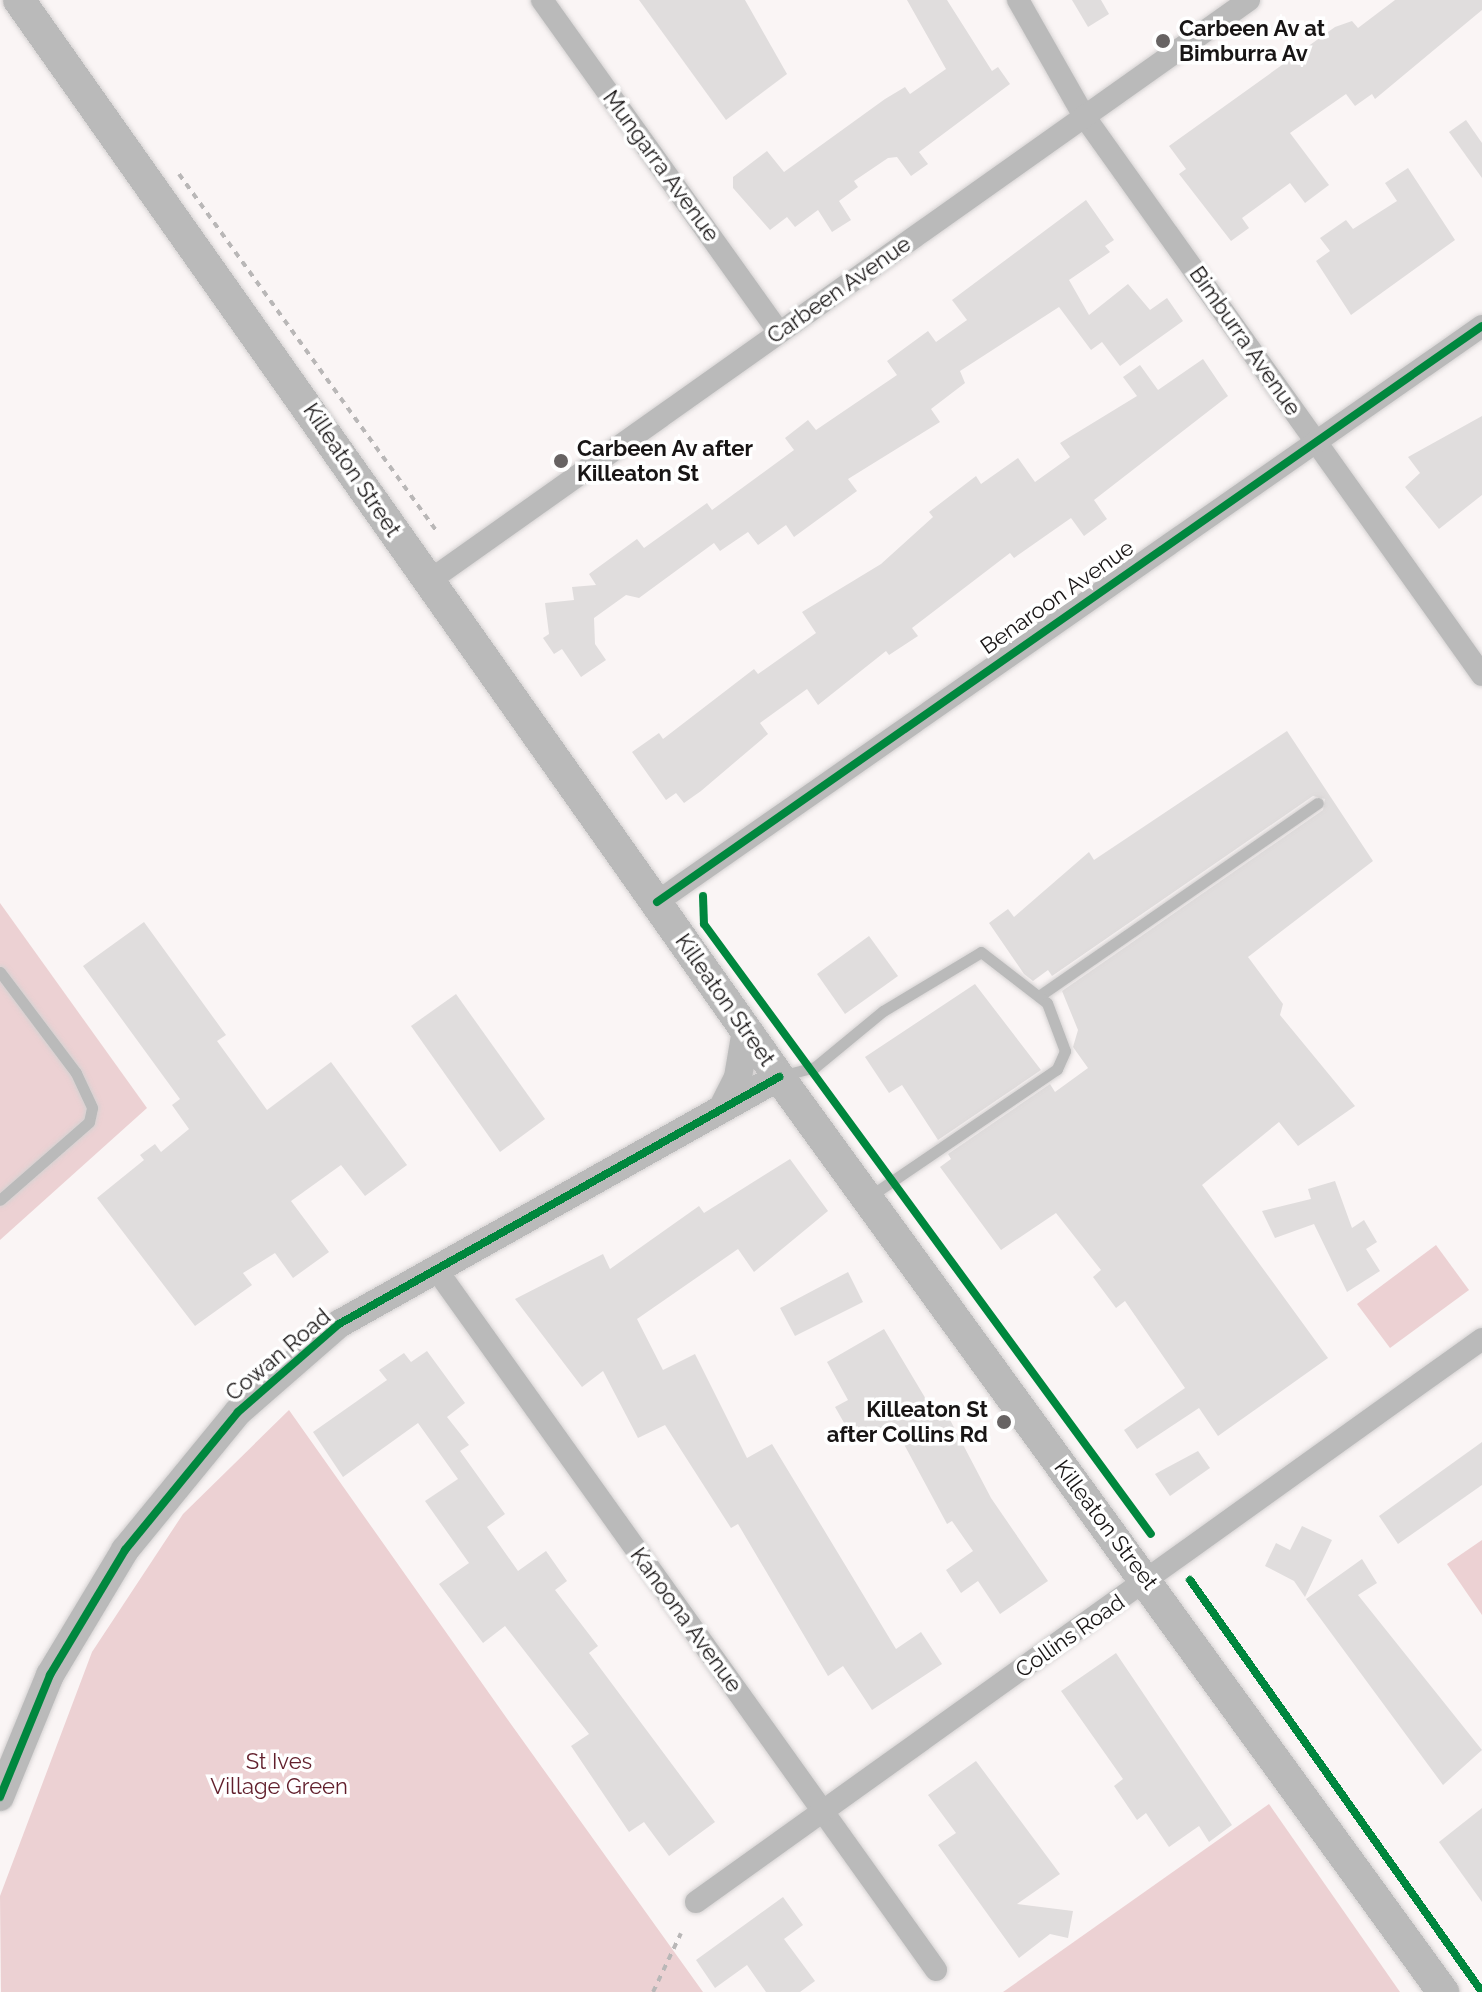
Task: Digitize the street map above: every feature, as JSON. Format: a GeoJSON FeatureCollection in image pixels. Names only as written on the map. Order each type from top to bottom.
{"type":"FeatureCollection","features":[{"type":"Feature","properties":{"kind":"main road","name":"Killeaton Street"},"geometry":{"type":"LineString","coordinates":[[19,0],[779,1077],[1148,1579],[1443,1992]]}},
{"type":"Feature","properties":{"kind":"street","name":"Mungarra Avenue"},"geometry":{"type":"LineString","coordinates":[[542,0],[779,332]]}},
{"type":"Feature","properties":{"kind":"street","name":"Bimburra Avenue"},"geometry":{"type":"LineString","coordinates":[[1018,0],[1084,116],[1482,675]]}},
{"type":"Feature","properties":{"kind":"street","name":"Carbeen Avenue"},"geometry":{"type":"LineString","coordinates":[[429,581],[1249,0]]}},
{"type":"Feature","properties":{"kind":"street","name":"Benaroon Avenue"},"geometry":{"type":"LineString","coordinates":[[657,902],[1314,438],[1482,326]]}},
{"type":"Feature","properties":{"kind":"street"},"geometry":{"type":"LineString","coordinates":[[722,1109],[738,1077],[746,1030]]}},
{"type":"Feature","properties":{"kind":"street","name":"Cowan Road"},"geometry":{"type":"LineString","coordinates":[[0,1797],[50,1675],[125,1550],[212,1437],[339,1324],[779,1077]]}},
{"type":"Feature","properties":{"kind":"street","name":"Kanoona Avenue"},"geometry":{"type":"LineString","coordinates":[[436,1269],[936,1970]]}},
{"type":"Feature","properties":{"kind":"street","name":"Collins Road"},"geometry":{"type":"LineString","coordinates":[[696,1902],[1482,1339]]}},
{"type":"Feature","properties":{"kind":"lane"},"geometry":{"type":"LineString","coordinates":[[1039,996],[1318,803]]}},
{"type":"Feature","properties":{"kind":"lane"},"geometry":{"type":"LineString","coordinates":[[779,1077],[815,1067],[883,1011],[975,954],[988,953],[1039,996],[1062,1034],[1065,1051],[1057,1069],[868,1197]]}},
{"type":"Feature","properties":{"kind":"lane"},"geometry":{"type":"LineString","coordinates":[[0,972],[76,1073],[92,1108],[89,1122],[0,1200]]}},
{"type":"Feature","properties":{"kind":"path"},"geometry":{"type":"LineString","coordinates":[[169,160],[437,532]]}},
{"type":"Feature","properties":{"kind":"path"},"geometry":{"type":"LineString","coordinates":[[653,1992],[681,1933]]}},
{"type":"Feature","properties":{"kind":"green space"},"geometry":{"type":"Polygon","coordinates":[[[0,903],[147,1108],[0,1240],[0,903]]]}},
{"type":"Feature","properties":{"kind":"green space"},"geometry":{"type":"Polygon","coordinates":[[[1436,1245],[1469,1290],[1390,1348],[1357,1304],[1436,1245]]]}},
{"type":"Feature","properties":{"kind":"green space","name":"St Ives Village Green"},"geometry":{"type":"Polygon","coordinates":[[[289,1410],[703,1992],[1,1992],[0,1896],[92,1652],[183,1514],[289,1410]]]}},
{"type":"Feature","properties":{"kind":"green space"},"geometry":{"type":"Polygon","coordinates":[[[1482,1540],[1482,1615],[1447,1564],[1482,1540]]]}},
{"type":"Feature","properties":{"kind":"green space"},"geometry":{"type":"Polygon","coordinates":[[[1269,1804],[1400,1992],[1003,1992],[1269,1804]]]}},
{"type":"Feature","properties":{"kind":"building"},"geometry":{"type":"Polygon","coordinates":[[[639,0],[745,0],[787,74],[726,120],[639,0]]]}},
{"type":"Feature","properties":{"kind":"building"},"geometry":{"type":"Polygon","coordinates":[[[907,0],[947,0],[992,71],[998,67],[1010,84],[919,152],[928,164],[911,176],[897,157],[888,158],[854,181],[858,187],[839,201],[851,220],[832,232],[818,210],[795,227],[787,217],[770,230],[733,188],[733,177],[767,151],[784,172],[885,99],[905,87],[910,94],[946,69],[907,0]]]}},
{"type":"Feature","properties":{"kind":"building"},"geometry":{"type":"Polygon","coordinates":[[[1072,0],[1101,0],[1109,14],[1088,27],[1072,0]]]}},
{"type":"Feature","properties":{"kind":"building"},"geometry":{"type":"Polygon","coordinates":[[[1395,0],[1482,0],[1482,10],[1375,99],[1372,94],[1355,106],[1346,94],[1290,133],[1329,185],[1305,203],[1290,183],[1242,218],[1249,228],[1231,241],[1179,174],[1186,169],[1169,146],[1335,27],[1352,21],[1358,28],[1395,0]]]}},
{"type":"Feature","properties":{"kind":"building"},"geometry":{"type":"Polygon","coordinates":[[[1466,120],[1482,143],[1482,178],[1449,132],[1466,120]]]}},
{"type":"Feature","properties":{"kind":"building"},"geometry":{"type":"Polygon","coordinates":[[[1408,168],[1455,240],[1351,315],[1316,261],[1330,251],[1320,238],[1346,220],[1353,229],[1397,201],[1385,183],[1408,168]]]}},
{"type":"Feature","properties":{"kind":"building"},"geometry":{"type":"Polygon","coordinates":[[[1086,200],[1114,240],[1105,246],[1110,252],[1069,280],[1089,315],[1128,284],[1150,310],[1167,298],[1183,321],[1120,366],[1102,342],[1091,350],[1059,307],[960,371],[965,383],[931,409],[940,422],[848,479],[857,491],[794,537],[786,525],[758,545],[748,532],[720,551],[714,543],[639,598],[626,595],[594,618],[595,644],[606,660],[581,677],[562,649],[554,654],[543,638],[549,634],[545,603],[574,600],[572,587],[596,585],[589,574],[637,539],[644,548],[707,503],[712,510],[794,450],[785,438],[808,420],[816,430],[897,375],[887,361],[928,331],[936,342],[967,320],[952,300],[1086,200]]]}},
{"type":"Feature","properties":{"kind":"building"},"geometry":{"type":"Polygon","coordinates":[[[1203,359],[1228,396],[1094,500],[1107,519],[1084,536],[1071,518],[1014,558],[1010,553],[912,628],[918,636],[889,655],[886,651],[818,705],[807,689],[760,723],[768,734],[701,791],[684,803],[676,793],[666,800],[632,752],[659,733],[663,739],[754,669],[758,674],[816,633],[802,612],[881,564],[933,517],[929,512],[976,476],[981,484],[1018,458],[1035,482],[1070,457],[1060,443],[1137,396],[1123,377],[1140,365],[1158,390],[1203,359]]]}},
{"type":"Feature","properties":{"kind":"building"},"geometry":{"type":"Polygon","coordinates":[[[1482,416],[1482,495],[1439,529],[1405,487],[1420,473],[1408,457],[1482,416]]]}},
{"type":"Feature","properties":{"kind":"building"},"geometry":{"type":"Polygon","coordinates":[[[1287,731],[1373,861],[1248,957],[1283,1004],[1280,1015],[1355,1106],[1298,1146],[1279,1122],[1202,1185],[1328,1358],[1218,1436],[1199,1408],[1137,1449],[1124,1430],[1185,1388],[1125,1301],[1116,1308],[1093,1277],[1101,1270],[1056,1213],[1001,1250],[940,1167],[951,1159],[948,1154],[1050,1084],[1055,1092],[1088,1068],[1073,1047],[1078,1030],[1062,991],[1323,810],[1325,799],[1313,796],[1052,976],[1048,970],[1033,981],[1024,974],[989,923],[1008,909],[1014,917],[1089,852],[1094,860],[1287,731]]]}},
{"type":"Feature","properties":{"kind":"building"},"geometry":{"type":"Polygon","coordinates":[[[144,922],[226,1035],[217,1041],[267,1110],[331,1062],[407,1165],[365,1196],[341,1165],[291,1201],[329,1252],[293,1278],[275,1253],[243,1273],[252,1285],[195,1326],[97,1198],[144,1160],[140,1155],[155,1144],[161,1152],[189,1129],[172,1105],[180,1099],[83,966],[144,922]]]}},
{"type":"Feature","properties":{"kind":"building"},"geometry":{"type":"Polygon","coordinates":[[[869,936],[898,976],[845,1014],[817,974],[869,936]]]}},
{"type":"Feature","properties":{"kind":"building"},"geometry":{"type":"Polygon","coordinates":[[[975,984],[1041,1070],[938,1140],[902,1085],[889,1093],[865,1057],[975,984]]]}},
{"type":"Feature","properties":{"kind":"building"},"geometry":{"type":"Polygon","coordinates":[[[456,994],[545,1119],[500,1152],[411,1026],[456,994]]]}},
{"type":"Feature","properties":{"kind":"building"},"geometry":{"type":"Polygon","coordinates":[[[790,1159],[828,1211],[754,1272],[738,1249],[637,1319],[663,1370],[695,1354],[747,1458],[772,1444],[896,1649],[921,1632],[942,1664],[872,1710],[843,1666],[828,1676],[738,1524],[731,1528],[665,1425],[638,1438],[603,1371],[582,1387],[515,1299],[603,1254],[610,1269],[699,1206],[704,1213],[790,1159]]]}},
{"type":"Feature","properties":{"kind":"building"},"geometry":{"type":"Polygon","coordinates":[[[1335,1181],[1352,1228],[1364,1220],[1377,1242],[1366,1249],[1380,1271],[1347,1292],[1314,1224],[1275,1238],[1262,1211],[1311,1199],[1308,1189],[1335,1181]]]}},
{"type":"Feature","properties":{"kind":"building"},"geometry":{"type":"Polygon","coordinates":[[[848,1272],[863,1302],[795,1336],[780,1308],[848,1272]]]}},
{"type":"Feature","properties":{"kind":"building"},"geometry":{"type":"Polygon","coordinates":[[[884,1329],[939,1421],[948,1416],[991,1498],[1048,1581],[1000,1614],[978,1581],[961,1593],[946,1570],[973,1551],[952,1521],[947,1524],[892,1422],[855,1442],[835,1407],[848,1400],[827,1362],[884,1329]]]}},
{"type":"Feature","properties":{"kind":"building"},"geometry":{"type":"Polygon","coordinates":[[[427,1351],[465,1403],[447,1417],[469,1445],[460,1451],[505,1514],[487,1527],[518,1571],[546,1551],[567,1581],[555,1590],[598,1646],[589,1653],[715,1822],[669,1856],[644,1822],[629,1832],[571,1746],[589,1734],[505,1626],[483,1643],[439,1584],[469,1563],[425,1501],[458,1479],[418,1423],[343,1477],[313,1432],[387,1380],[379,1370],[404,1353],[411,1362],[427,1351]]]}},
{"type":"Feature","properties":{"kind":"building"},"geometry":{"type":"Polygon","coordinates":[[[1482,1442],[1482,1485],[1398,1544],[1379,1516],[1482,1442]]]}},
{"type":"Feature","properties":{"kind":"building"},"geometry":{"type":"Polygon","coordinates":[[[1198,1451],[1210,1468],[1170,1496],[1155,1474],[1198,1451]]]}},
{"type":"Feature","properties":{"kind":"building"},"geometry":{"type":"Polygon","coordinates":[[[1302,1526],[1332,1540],[1305,1597],[1294,1581],[1265,1566],[1276,1543],[1290,1550],[1302,1526]]]}},
{"type":"Feature","properties":{"kind":"building"},"geometry":{"type":"Polygon","coordinates":[[[1362,1559],[1377,1583],[1358,1595],[1482,1750],[1443,1785],[1306,1599],[1362,1559]]]}},
{"type":"Feature","properties":{"kind":"building"},"geometry":{"type":"Polygon","coordinates":[[[1116,1653],[1232,1825],[1209,1842],[1199,1826],[1169,1847],[1146,1813],[1137,1820],[1114,1786],[1123,1779],[1061,1691],[1116,1653]]]}},
{"type":"Feature","properties":{"kind":"building"},"geometry":{"type":"Polygon","coordinates":[[[976,1761],[1060,1874],[1017,1904],[1073,1911],[1068,1938],[1050,1934],[1019,1958],[938,1845],[956,1833],[928,1795],[976,1761]]]}},
{"type":"Feature","properties":{"kind":"building"},"geometry":{"type":"Polygon","coordinates":[[[1482,1808],[1482,1902],[1439,1842],[1482,1808]]]}},
{"type":"Feature","properties":{"kind":"building"},"geometry":{"type":"Polygon","coordinates":[[[783,1897],[803,1925],[784,1939],[815,1981],[800,1992],[766,1992],[747,1965],[715,1988],[696,1960],[783,1897]]]}},
{"type":"Feature","properties":{"kind":"cycle path"},"geometry":{"type":"LineString","coordinates":[[657,902],[1482,326]]}},
{"type":"Feature","properties":{"kind":"cycle path"},"geometry":{"type":"LineString","coordinates":[[703,896],[704,924],[1151,1534]]}},
{"type":"Feature","properties":{"kind":"cycle path"},"geometry":{"type":"LineString","coordinates":[[0,1797],[50,1675],[125,1550],[238,1412],[339,1324],[779,1077]]}},
{"type":"Feature","properties":{"kind":"cycle path"},"geometry":{"type":"LineString","coordinates":[[1190,1580],[1482,1992]]}},
{"type":"Feature","properties":{"kind":"place","name":"Carbeen Av at Bimburra Av"},"geometry":{"type":"Point","coordinates":[1163,41]}},
{"type":"Feature","properties":{"kind":"place","name":"Carbeen Av after Killeaton St"},"geometry":{"type":"Point","coordinates":[561,461]}},
{"type":"Feature","properties":{"kind":"place","name":"Killeaton St after Collins Rd"},"geometry":{"type":"Point","coordinates":[1004,1422]}}]}
